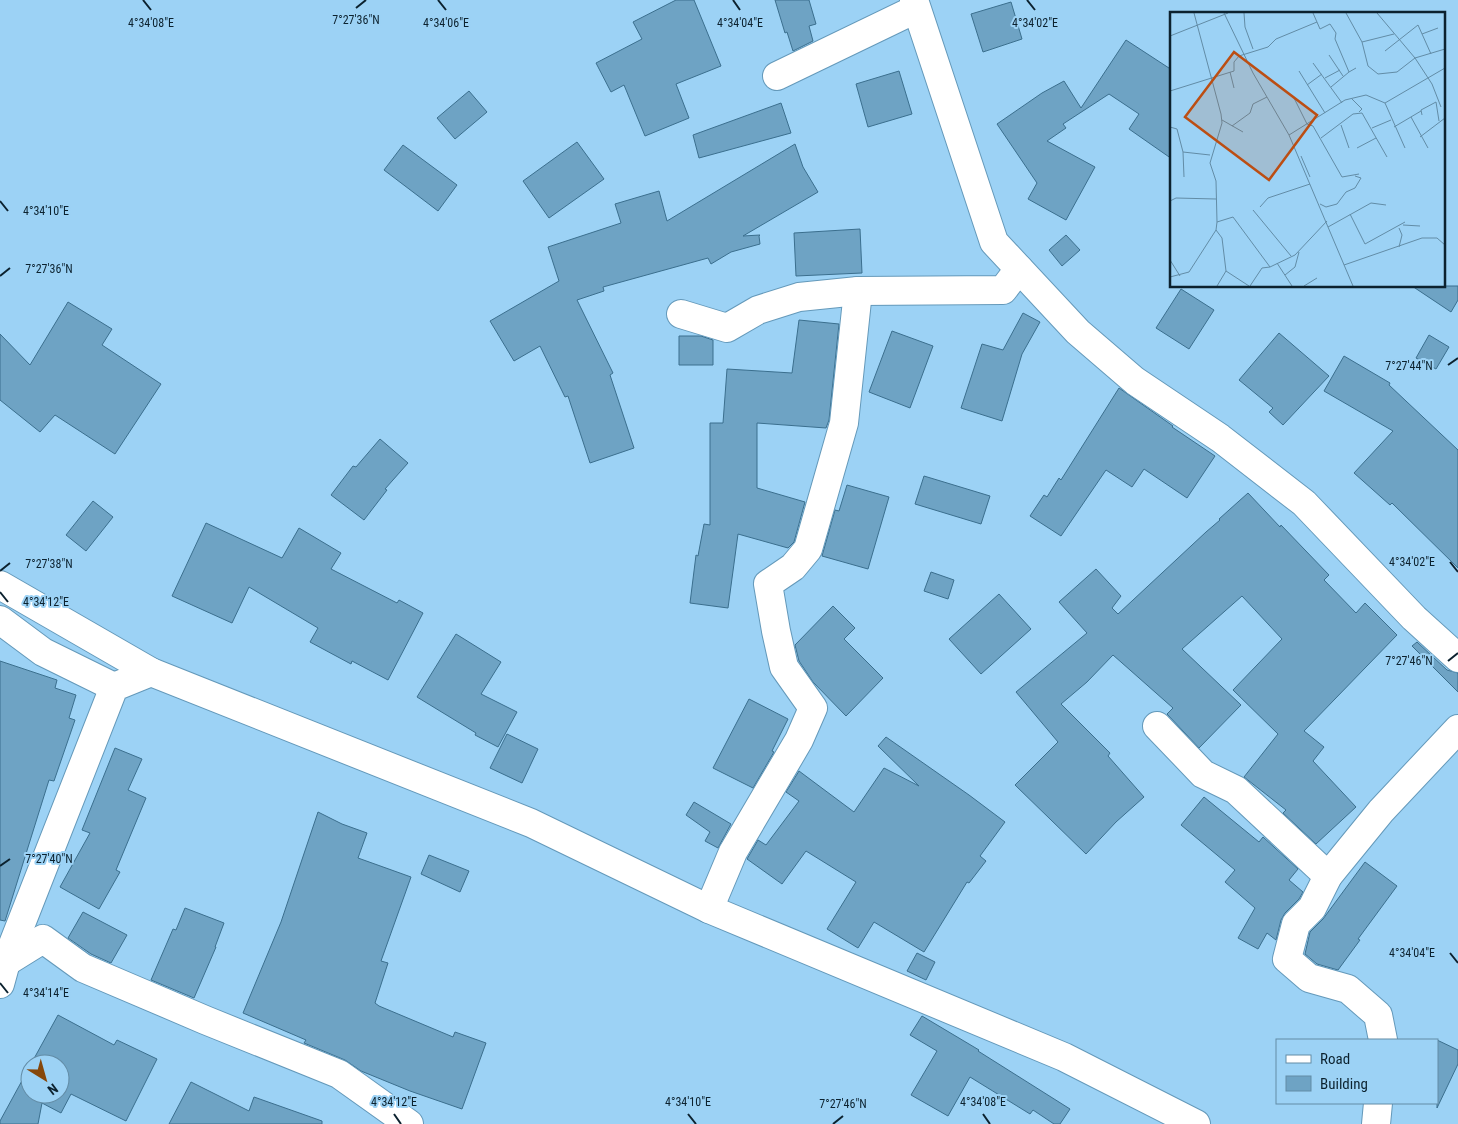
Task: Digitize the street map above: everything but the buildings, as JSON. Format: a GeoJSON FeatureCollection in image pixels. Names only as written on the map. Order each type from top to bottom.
{"type":"FeatureCollection","features":[{"type":"Feature","properties":{"kind":"street"},"geometry":{"type":"LineString","coordinates":[[777,76],[915,5],[994,242],[1078,332],[1134,382],[1220,438],[1304,503],[1414,618],[1458,658]]}},
{"type":"Feature","properties":{"kind":"street"},"geometry":{"type":"LineString","coordinates":[[681,314],[727,328],[758,310],[799,297],[858,292],[1003,290],[1019,270]]}},
{"type":"Feature","properties":{"kind":"street"},"geometry":{"type":"LineString","coordinates":[[709,909],[733,852],[799,740],[813,708],[784,667],[768,584],[793,567],[808,549],[844,423],[858,292]]}},
{"type":"Feature","properties":{"kind":"street"},"geometry":{"type":"LineString","coordinates":[[0,585],[151,672],[531,823],[709,909],[1064,1057],[1196,1124]]}},
{"type":"Feature","properties":{"kind":"street"},"geometry":{"type":"LineString","coordinates":[[0,620],[44,652],[114,687]]}},
{"type":"Feature","properties":{"kind":"street"},"geometry":{"type":"LineString","coordinates":[[2,970],[114,687],[151,672]]}},
{"type":"Feature","properties":{"kind":"street"},"geometry":{"type":"LineString","coordinates":[[1157,726],[1203,774],[1236,790],[1328,876]]}},
{"type":"Feature","properties":{"kind":"street"},"geometry":{"type":"LineString","coordinates":[[1383,1039],[1378,1015],[1348,989],[1309,978],[1287,959],[1296,924],[1312,908],[1328,876],[1381,812],[1458,729]]}},
{"type":"Feature","properties":{"kind":"street"},"geometry":{"type":"LineString","coordinates":[[2,970],[43,939],[83,968],[339,1074],[409,1124]]}},
{"type":"Feature","properties":{"kind":"street"},"geometry":{"type":"LineString","coordinates":[[1376,1124],[1378,1104]]}}]}
